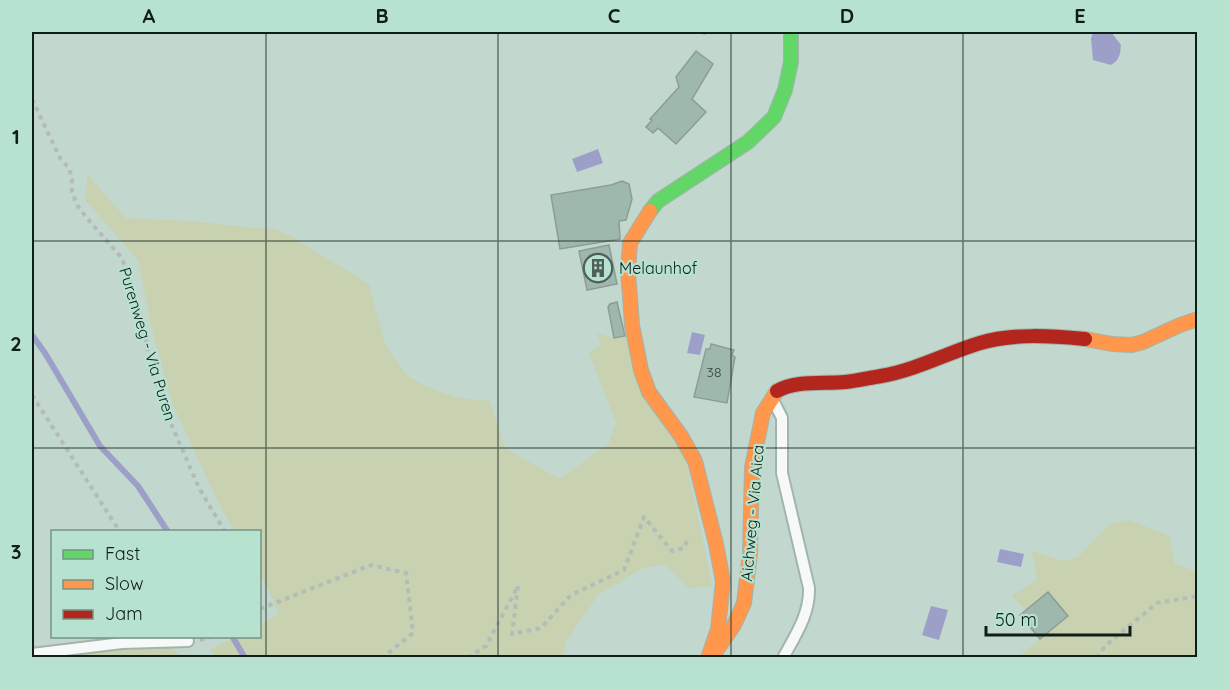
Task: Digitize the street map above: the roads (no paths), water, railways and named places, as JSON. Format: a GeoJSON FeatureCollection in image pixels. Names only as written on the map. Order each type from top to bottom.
{"type":"FeatureCollection","features":[{"type":"Feature","properties":{"kind":"main road"},"geometry":{"type":"LineString","coordinates":[[710,657],[718,629],[723,581],[716,544],[695,461],[681,436],[649,392],[641,370],[632,325],[628,270],[630,243],[658,201],[748,142],[774,117],[785,90],[791,62],[790,32]]}},
{"type":"Feature","properties":{"kind":"main road"},"geometry":{"type":"LineString","coordinates":[[772,398],[784,387],[844,382],[911,369],[983,342],[1044,336],[1132,345],[1197,319]]}},
{"type":"Feature","properties":{"kind":"main road","name":"Aichweg - Via Aica"},"geometry":{"type":"LineString","coordinates":[[710,657],[734,625],[744,603],[750,554],[752,467],[763,413],[772,398]]}},
{"type":"Feature","properties":{"kind":"lane","name":"Aichweg - Via Aica"},"geometry":{"type":"LineString","coordinates":[[772,398],[782,418],[782,473],[809,588],[810,602],[783,657]]}},
{"type":"Feature","properties":{"kind":"lane"},"geometry":{"type":"LineString","coordinates":[[32,654],[122,643],[188,641]]}},
{"type":"Feature","properties":{"kind":"water"},"geometry":{"type":"Polygon","coordinates":[[[1093,32],[1111,32],[1121,45],[1118,59],[1111,65],[1093,60],[1091,39],[1093,32]]]}},
{"type":"Feature","properties":{"kind":"water"},"geometry":{"type":"Polygon","coordinates":[[[598,149],[603,163],[577,172],[572,159],[598,149]]]}},
{"type":"Feature","properties":{"kind":"water"},"geometry":{"type":"Polygon","coordinates":[[[692,332],[705,335],[700,355],[687,353],[692,332]]]}},
{"type":"Feature","properties":{"kind":"water"},"geometry":{"type":"Polygon","coordinates":[[[1000,549],[1024,554],[1021,567],[997,562],[1000,549]]]}},
{"type":"Feature","properties":{"kind":"water"},"geometry":{"type":"Polygon","coordinates":[[[931,606],[948,610],[939,640],[922,635],[931,606]]]}},
{"type":"Feature","properties":{"kind":"waterway"},"geometry":{"type":"LineString","coordinates":[[32,335],[100,446],[138,486],[167,530]]}},
{"type":"Feature","properties":{"kind":"waterway"},"geometry":{"type":"LineString","coordinates":[[233,638],[245,658]]}},
{"type":"Feature","properties":{"kind":"place","name":"Melaunhof"},"geometry":{"type":"Point","coordinates":[598,268]}}]}
